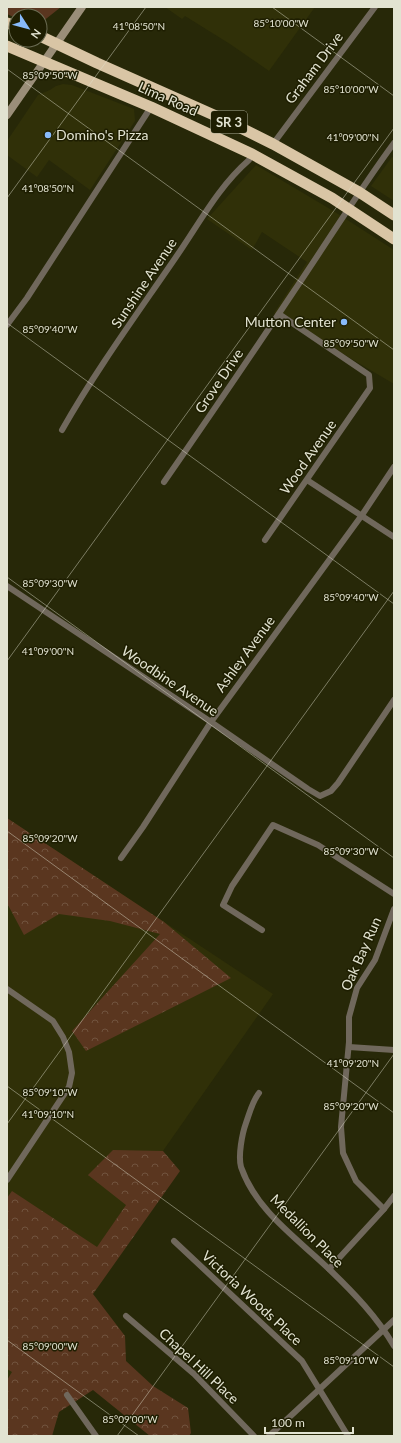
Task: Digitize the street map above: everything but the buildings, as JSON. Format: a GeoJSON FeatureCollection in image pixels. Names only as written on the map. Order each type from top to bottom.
{"type":"FeatureCollection","features":[{"type":"Feature","properties":{"kind":"highway","name":"Lima Road"},"geometry":{"type":"LineString","coordinates":[[48,40],[225,120],[273,144],[359,192],[394,215]]}},
{"type":"Feature","properties":{"kind":"highway","name":"Lima Road"},"geometry":{"type":"LineString","coordinates":[[7,46],[151,107],[252,154],[332,198],[394,239]]}},
{"type":"Feature","properties":{"kind":"main road"},"geometry":{"type":"LineString","coordinates":[[7,115],[82,7]]}},
{"type":"Feature","properties":{"kind":"street","name":"Graham Drive"},"geometry":{"type":"LineString","coordinates":[[273,144],[375,7]]}},
{"type":"Feature","properties":{"kind":"street"},"geometry":{"type":"LineString","coordinates":[[7,325],[27,298],[151,107]]}},
{"type":"Feature","properties":{"kind":"street","name":"Grove Drive"},"geometry":{"type":"LineString","coordinates":[[164,482],[279,314],[359,192],[394,143]]}},
{"type":"Feature","properties":{"kind":"street","name":"Sunshine Avenue"},"geometry":{"type":"LineString","coordinates":[[62,430],[83,394],[206,210],[224,186],[249,160],[252,154]]}},
{"type":"Feature","properties":{"kind":"street","name":"Wood Avenue"},"geometry":{"type":"LineString","coordinates":[[265,540],[308,480],[370,388],[369,375],[279,314]]}},
{"type":"Feature","properties":{"kind":"street","name":"Ashley Avenue"},"geometry":{"type":"LineString","coordinates":[[121,858],[143,827],[211,722],[362,515],[394,467]]}},
{"type":"Feature","properties":{"kind":"street"},"geometry":{"type":"LineString","coordinates":[[308,480],[394,537]]}},
{"type":"Feature","properties":{"kind":"street","name":"Woodbine Avenue"},"geometry":{"type":"LineString","coordinates":[[7,586],[320,796],[331,791],[338,783],[394,700]]}},
{"type":"Feature","properties":{"kind":"street"},"geometry":{"type":"LineString","coordinates":[[262,930],[223,905],[232,886],[273,825],[318,845],[394,894]]}},
{"type":"Feature","properties":{"kind":"street","name":"Oak Bay Run"},"geometry":{"type":"LineString","coordinates":[[384,1209],[356,1181],[343,1153],[341,1127],[349,1047],[349,1018],[357,988],[375,960],[394,909]]}},
{"type":"Feature","properties":{"kind":"street"},"geometry":{"type":"LineString","coordinates":[[7,989],[53,1021],[63,1037],[69,1052],[72,1073],[69,1087],[7,1180]]}},
{"type":"Feature","properties":{"kind":"street"},"geometry":{"type":"LineString","coordinates":[[349,1047],[394,1050]]}},
{"type":"Feature","properties":{"kind":"street","name":"Medallion Place"},"geometry":{"type":"LineString","coordinates":[[260,1093],[254,1100],[241,1136],[241,1166],[254,1194],[274,1218],[330,1269],[367,1307],[384,1329],[394,1346]]}},
{"type":"Feature","properties":{"kind":"street"},"geometry":{"type":"LineString","coordinates":[[330,1269],[394,1196]]}},
{"type":"Feature","properties":{"kind":"street","name":"Victoria Woods Place"},"geometry":{"type":"LineString","coordinates":[[174,1241],[302,1361],[348,1436]]}},
{"type":"Feature","properties":{"kind":"street","name":"Chapel Hill Place"},"geometry":{"type":"LineString","coordinates":[[126,1316],[194,1374],[254,1436]]}},
{"type":"Feature","properties":{"kind":"street"},"geometry":{"type":"LineString","coordinates":[[269,1436],[394,1320]]}},
{"type":"Feature","properties":{"kind":"street"},"geometry":{"type":"LineString","coordinates":[[67,1395],[96,1436]]}},
{"type":"Feature","properties":{"kind":"shaded area"},"geometry":{"type":"Polygon","coordinates":[[[165,7],[315,7],[269,71],[230,44],[185,16],[182,19],[165,7]]]}},
{"type":"Feature","properties":{"kind":"shaded area"},"geometry":{"type":"Polygon","coordinates":[[[63,84],[72,85],[134,109],[135,121],[90,190],[49,160],[37,177],[7,155],[7,141],[38,95],[63,84]]]}},
{"type":"Feature","properties":{"kind":"shaded area"},"geometry":{"type":"Polygon","coordinates":[[[392,157],[394,158],[394,201],[371,186],[392,157]]]}},
{"type":"Feature","properties":{"kind":"shaded area"},"geometry":{"type":"Polygon","coordinates":[[[256,165],[335,212],[394,250],[394,384],[274,313],[307,262],[262,232],[252,250],[207,219],[256,165]]]}},
{"type":"Feature","properties":{"kind":"shaded area"},"geometry":{"type":"Polygon","coordinates":[[[7,818],[273,994],[165,1148],[7,1380],[7,818]]]}},
{"type":"Feature","properties":{"kind":"green space"},"geometry":{"type":"Polygon","coordinates":[[[7,7],[61,7],[48,17],[48,8],[8,8],[7,14],[7,7]]]}},
{"type":"Feature","properties":{"kind":"green space"},"geometry":{"type":"Polygon","coordinates":[[[7,818],[164,922],[231,978],[86,1051],[72,1031],[160,934],[110,921],[59,914],[24,935],[7,903],[7,818]]]}},
{"type":"Feature","properties":{"kind":"green space"},"geometry":{"type":"Polygon","coordinates":[[[113,1150],[163,1151],[180,1171],[93,1294],[125,1336],[126,1361],[153,1386],[188,1408],[191,1433],[189,1436],[150,1436],[93,1390],[59,1412],[52,1436],[7,1436],[7,1380],[12,1372],[7,1369],[7,1198],[12,1191],[97,1247],[126,1205],[88,1175],[113,1150]]]}},
{"type":"Feature","properties":{"kind":"place","name":"Domino's Pizza"},"geometry":{"type":"Point","coordinates":[48,135]}},
{"type":"Feature","properties":{"kind":"place","name":"Mutton Center"},"geometry":{"type":"Point","coordinates":[344,322]}}]}
